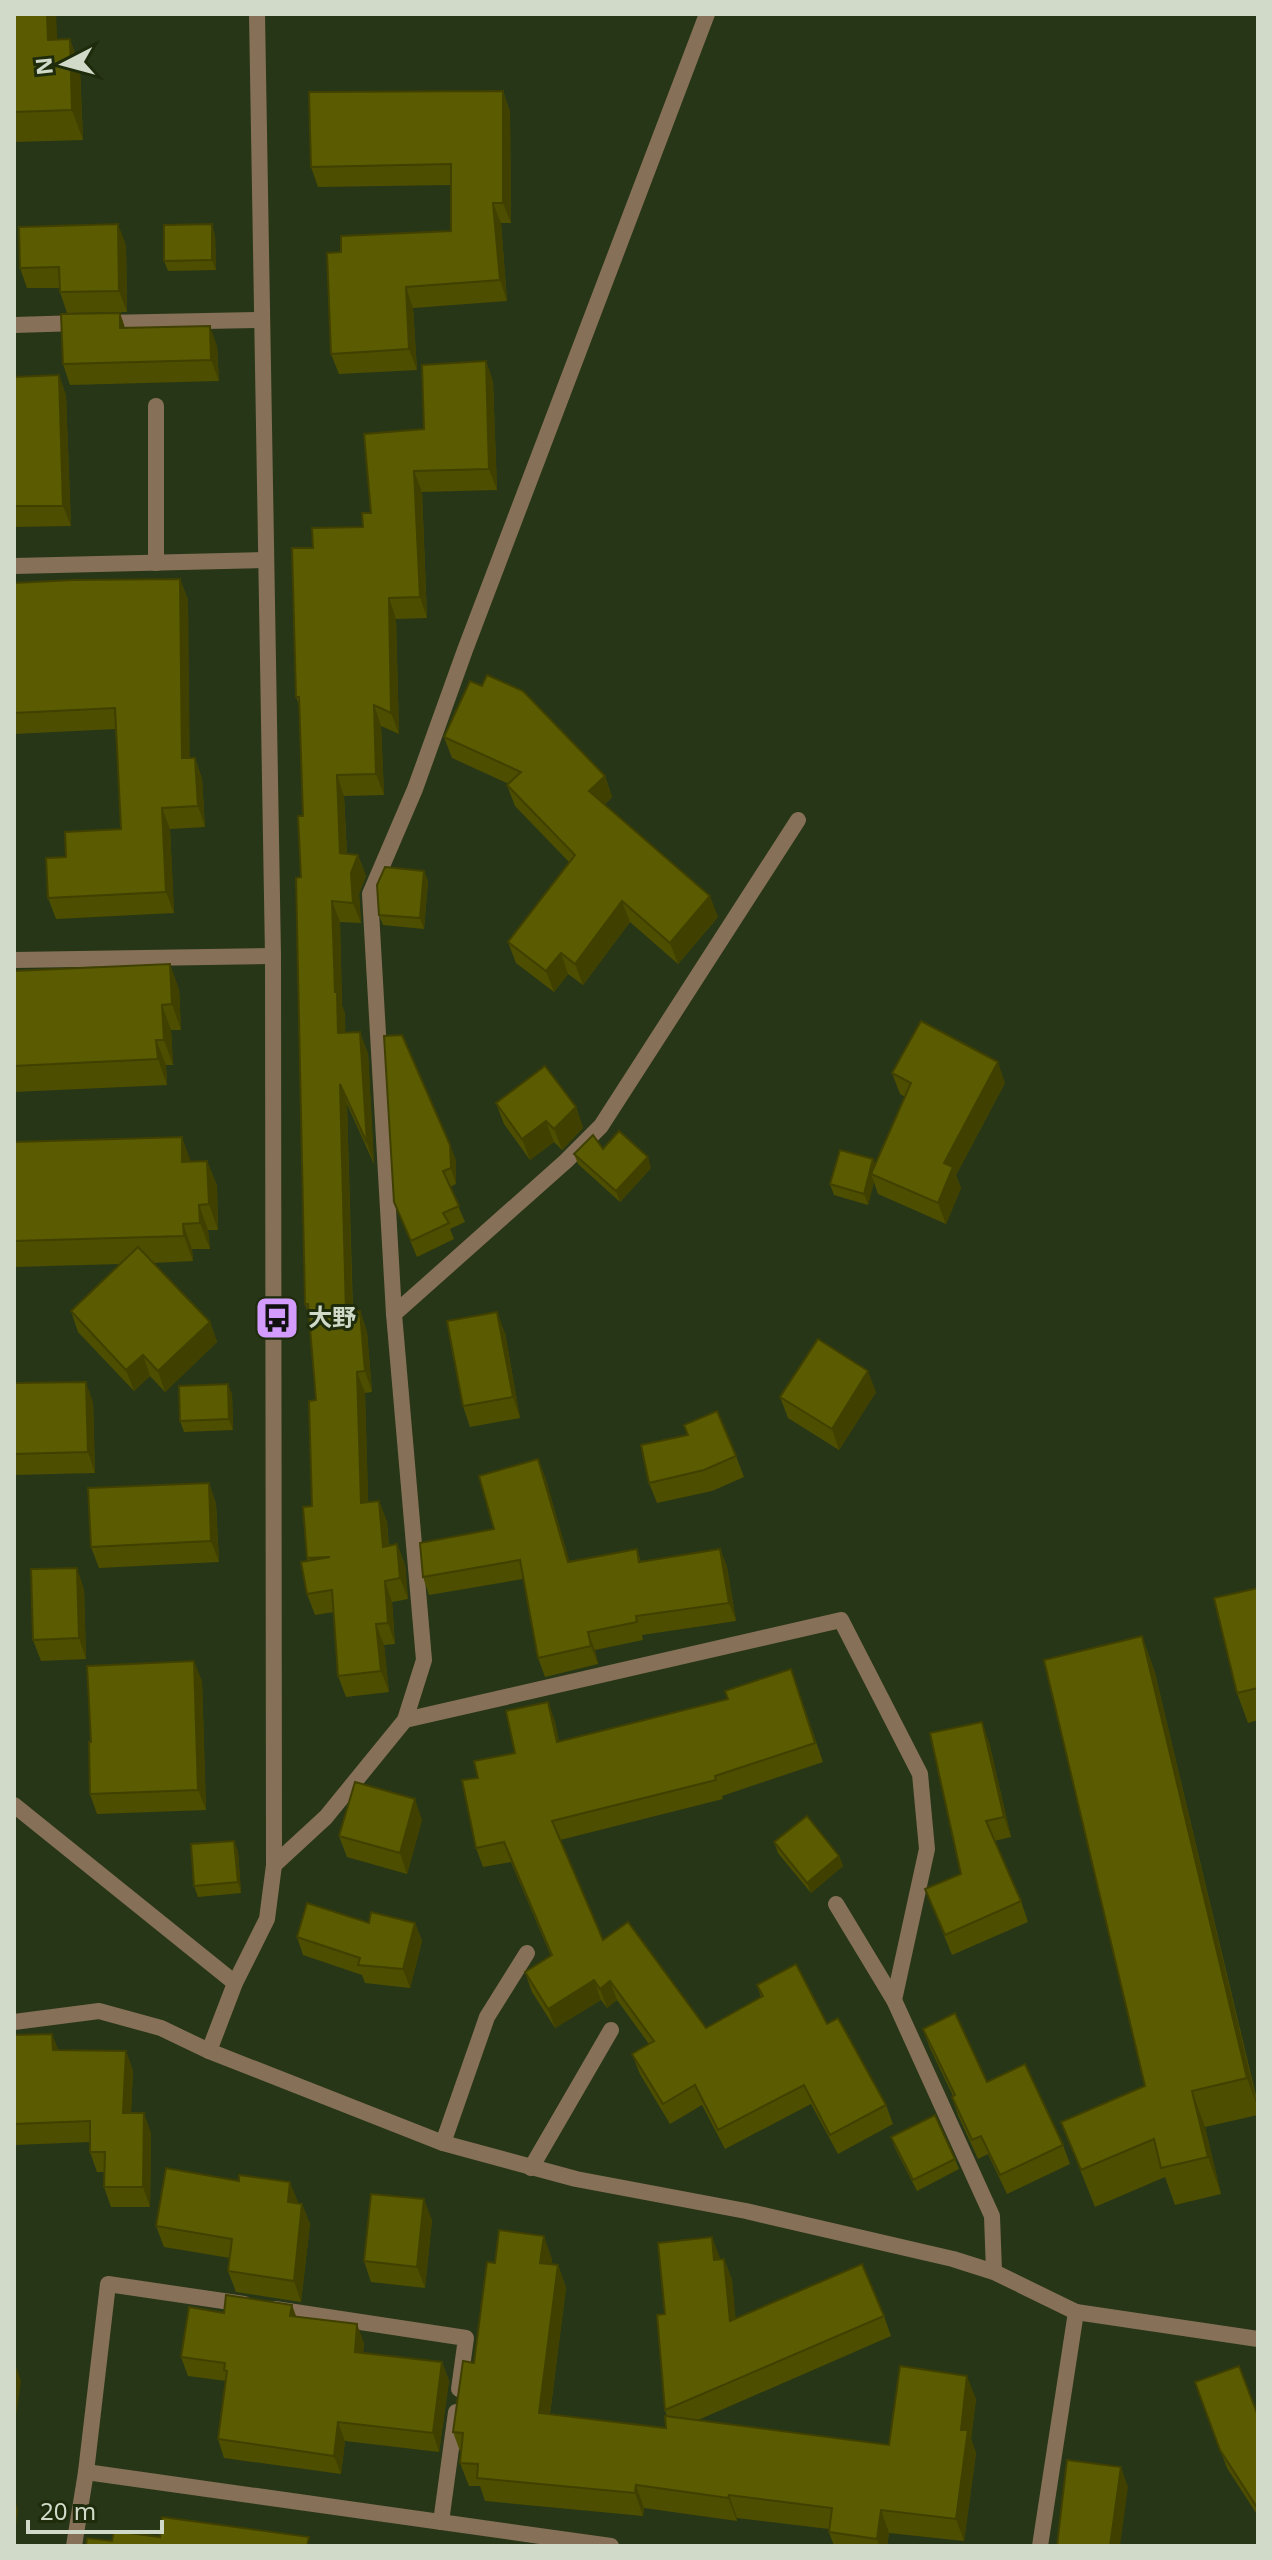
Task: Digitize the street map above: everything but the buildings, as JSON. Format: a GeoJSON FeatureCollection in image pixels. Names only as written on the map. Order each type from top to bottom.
{"type":"FeatureCollection","features":[{"type":"Feature","properties":{"kind":"street"},"geometry":{"type":"LineString","coordinates":[[209,2051],[235,1983],[267,1919],[274,1865],[273,956],[257,14]]}},
{"type":"Feature","properties":{"kind":"street"},"geometry":{"type":"LineString","coordinates":[[274,1865],[326,1817],[405,1720],[424,1660],[394,1314],[370,894],[415,789],[707,14]]}},
{"type":"Feature","properties":{"kind":"street"},"geometry":{"type":"LineString","coordinates":[[14,325],[261,320]]}},
{"type":"Feature","properties":{"kind":"street"},"geometry":{"type":"LineString","coordinates":[[156,406],[156,563]]}},
{"type":"Feature","properties":{"kind":"street"},"geometry":{"type":"LineString","coordinates":[[14,566],[266,560]]}},
{"type":"Feature","properties":{"kind":"street"},"geometry":{"type":"LineString","coordinates":[[394,1314],[601,1126],[798,820]]}},
{"type":"Feature","properties":{"kind":"street"},"geometry":{"type":"LineString","coordinates":[[14,960],[273,956]]}},
{"type":"Feature","properties":{"kind":"street"},"geometry":{"type":"LineString","coordinates":[[405,1720],[841,1620],[920,1774],[927,1849],[894,2000]]}},
{"type":"Feature","properties":{"kind":"street"},"geometry":{"type":"LineString","coordinates":[[14,1805],[235,1983]]}},
{"type":"Feature","properties":{"kind":"street"},"geometry":{"type":"LineString","coordinates":[[836,1904],[894,2000],[992,2216],[994,2272]]}},
{"type":"Feature","properties":{"kind":"street"},"geometry":{"type":"LineString","coordinates":[[443,2143],[487,2017],[527,1953]]}},
{"type":"Feature","properties":{"kind":"street"},"geometry":{"type":"LineString","coordinates":[[14,2022],[99,2011],[161,2028],[209,2051],[443,2143],[531,2168],[746,2211],[953,2259],[994,2272],[1076,2312],[1258,2339]]}},
{"type":"Feature","properties":{"kind":"street"},"geometry":{"type":"LineString","coordinates":[[531,2168],[611,2030]]}},
{"type":"Feature","properties":{"kind":"street"},"geometry":{"type":"LineString","coordinates":[[74,2546],[108,2284],[466,2338],[441,2522]]}},
{"type":"Feature","properties":{"kind":"street"},"geometry":{"type":"LineString","coordinates":[[1040,2546],[1076,2312]]}},
{"type":"Feature","properties":{"kind":"street"},"geometry":{"type":"LineString","coordinates":[[86,2472],[611,2546]]}},
{"type":"Feature","properties":{"kind":"place","name":"大野"},"geometry":{"type":"Point","coordinates":[277,1318]}}]}
